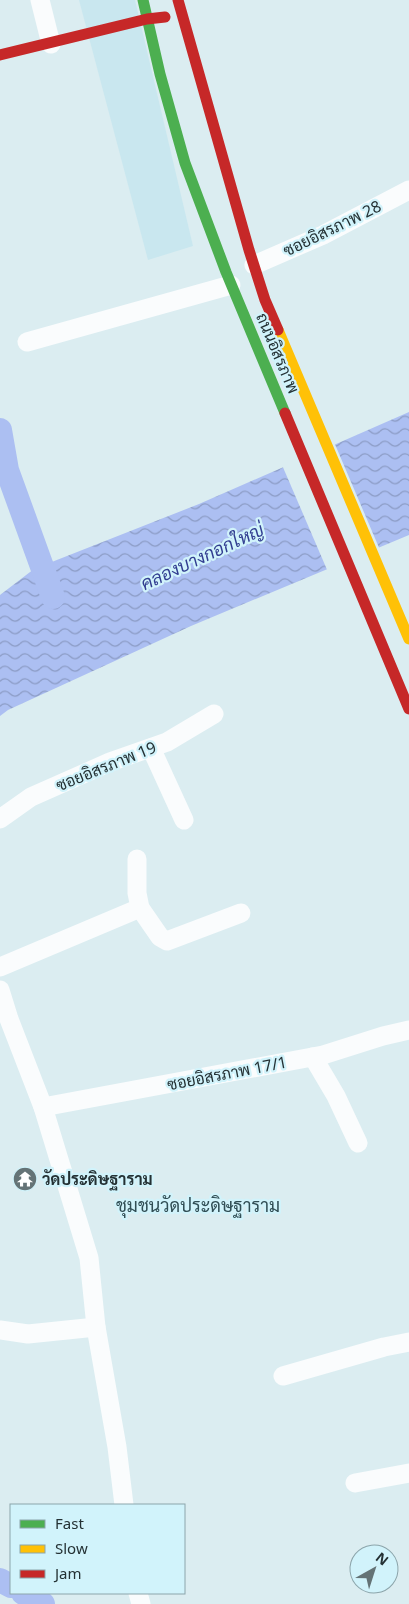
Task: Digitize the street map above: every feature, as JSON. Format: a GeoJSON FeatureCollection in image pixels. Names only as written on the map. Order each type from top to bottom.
{"type":"FeatureCollection","features":[{"type":"Feature","properties":{"kind":"main road","name":"ถนนอิสรภาพ"},"geometry":{"type":"LineString","coordinates":[[143,0],[160,74],[185,163],[231,285],[409,709]]}},
{"type":"Feature","properties":{"kind":"main road"},"geometry":{"type":"LineString","coordinates":[[178,0],[265,300],[409,639]]}},
{"type":"Feature","properties":{"kind":"main road"},"geometry":{"type":"LineString","coordinates":[[0,56],[147,19],[182,14]]}},
{"type":"Feature","properties":{"kind":"street"},"geometry":{"type":"LineString","coordinates":[[40,0],[51,44]]}},
{"type":"Feature","properties":{"kind":"street","name":"ซอยอิสรภาพ 28"},"geometry":{"type":"LineString","coordinates":[[254,265],[323,235],[409,190]]}},
{"type":"Feature","properties":{"kind":"street"},"geometry":{"type":"LineString","coordinates":[[27,342],[231,285]]}},
{"type":"Feature","properties":{"kind":"street","name":"ซอยอิสรภาพ 19"},"geometry":{"type":"LineString","coordinates":[[0,820],[31,797],[110,762],[167,742],[214,714]]}},
{"type":"Feature","properties":{"kind":"street"},"geometry":{"type":"LineString","coordinates":[[151,748],[184,820]]}},
{"type":"Feature","properties":{"kind":"street"},"geometry":{"type":"LineString","coordinates":[[137,859],[137,893],[140,908],[160,937],[167,941],[242,913]]}},
{"type":"Feature","properties":{"kind":"street"},"geometry":{"type":"LineString","coordinates":[[0,967],[140,908]]}},
{"type":"Feature","properties":{"kind":"street"},"geometry":{"type":"LineString","coordinates":[[0,990],[4,1021],[43,1107],[88,1258],[96,1327],[117,1447],[124,1504]]}},
{"type":"Feature","properties":{"kind":"street","name":"ซอยอิสรภาพ 17/1"},"geometry":{"type":"LineString","coordinates":[[43,1107],[71,1100],[120,1093],[313,1057],[409,1030]]}},
{"type":"Feature","properties":{"kind":"street"},"geometry":{"type":"LineString","coordinates":[[313,1057],[336,1096],[358,1143]]}},
{"type":"Feature","properties":{"kind":"street"},"geometry":{"type":"LineString","coordinates":[[0,1330],[28,1334],[96,1327]]}},
{"type":"Feature","properties":{"kind":"street"},"geometry":{"type":"LineString","coordinates":[[283,1376],[384,1347],[409,1342]]}},
{"type":"Feature","properties":{"kind":"street"},"geometry":{"type":"LineString","coordinates":[[355,1483],[409,1474]]}},
{"type":"Feature","properties":{"kind":"shaded area"},"geometry":{"type":"Polygon","coordinates":[[[79,0],[135,0],[193,246],[148,260],[79,0]]]}},
{"type":"Feature","properties":{"kind":"water","name":"คลองบางกอกใหญ่"},"geometry":{"type":"Polygon","coordinates":[[[409,412],[409,535],[191,626],[8,710],[0,716],[0,595],[34,569],[199,504],[409,412]]]}},
{"type":"Feature","properties":{"kind":"pier"},"geometry":{"type":"Polygon","coordinates":[[[334,442],[380,550],[328,572],[282,465],[334,442]]]}},
{"type":"Feature","properties":{"kind":"waterway"},"geometry":{"type":"LineString","coordinates":[[0,430],[7,470],[53,597]]}},
{"type":"Feature","properties":{"kind":"waterway"},"geometry":{"type":"LineString","coordinates":[[0,1580],[10,1585]]}},
{"type":"Feature","properties":{"kind":"waterway"},"geometry":{"type":"LineString","coordinates":[[25,1594],[43,1604]]}},
{"type":"Feature","properties":{"kind":"traffic: fast"},"geometry":{"type":"LineString","coordinates":[[143,0],[160,74],[185,163],[226,272],[285,413]]}},
{"type":"Feature","properties":{"kind":"traffic: slow"},"geometry":{"type":"LineString","coordinates":[[278,330],[409,639]]}},
{"type":"Feature","properties":{"kind":"traffic: jam"},"geometry":{"type":"LineString","coordinates":[[178,0],[249,250],[265,300],[278,330]]}},
{"type":"Feature","properties":{"kind":"traffic: jam"},"geometry":{"type":"LineString","coordinates":[[0,55],[147,19],[165,17]]}},
{"type":"Feature","properties":{"kind":"traffic: jam"},"geometry":{"type":"LineString","coordinates":[[285,413],[409,709]]}},
{"type":"Feature","properties":{"kind":"place","name":"วัดประดิษฐาราม"},"geometry":{"type":"Point","coordinates":[25,1179]}},
{"type":"Feature","properties":{"kind":"district","name":"ชุมชนวัดประดิษฐาราม"},"geometry":{"type":"Point","coordinates":[198,1205]}}]}
